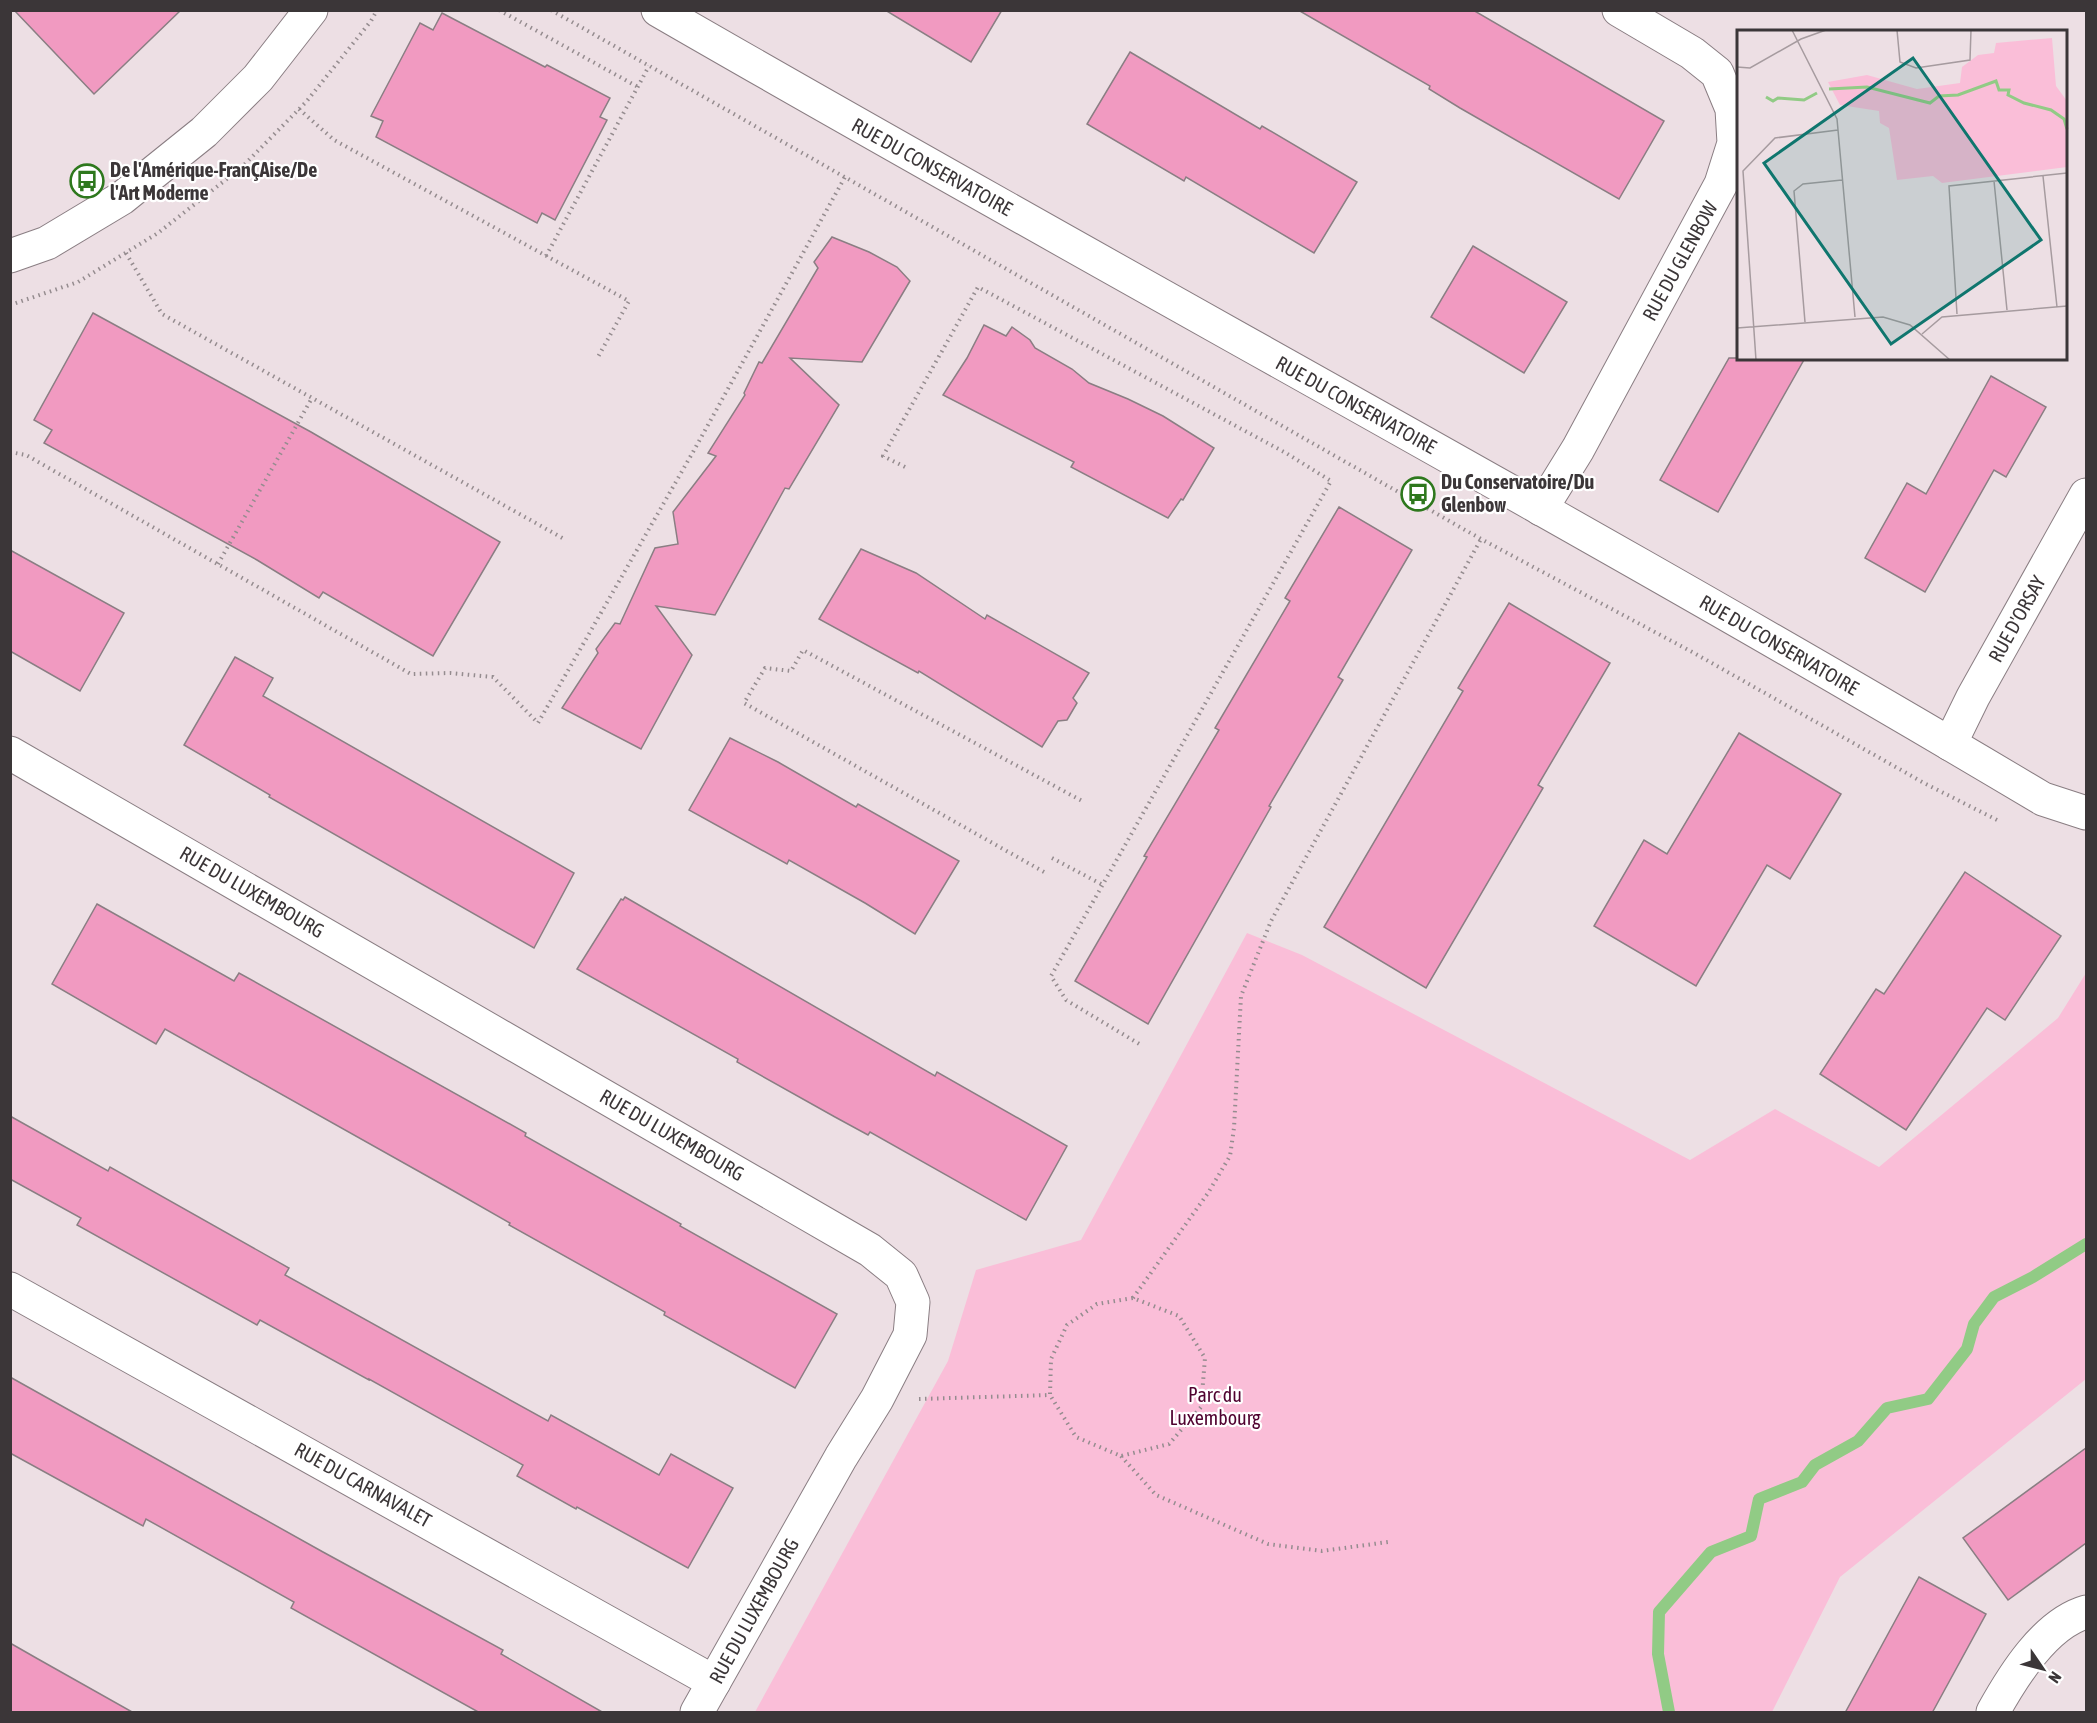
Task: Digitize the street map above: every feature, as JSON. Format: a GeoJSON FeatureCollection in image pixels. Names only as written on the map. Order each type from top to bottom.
{"type":"FeatureCollection","features":[{"type":"Feature","properties":{"kind":"street"},"geometry":{"type":"LineString","coordinates":[[10,256],[47,243],[122,198],[204,132],[258,78],[311,10]]}},
{"type":"Feature","properties":{"kind":"street","name":"RUE DU CONSERVATOIRE"},"geometry":{"type":"LineString","coordinates":[[658,10],[1719,610],[2043,800],[2086,813]]}},
{"type":"Feature","properties":{"kind":"street","name":"RUE DU GLENBOW"},"geometry":{"type":"LineString","coordinates":[[1541,509],[1578,449],[1721,184],[1734,143],[1732,109],[1717,72],[1692,53],[1619,10]]}},
{"type":"Feature","properties":{"kind":"street","name":"RUE D'ORSAY"},"geometry":{"type":"LineString","coordinates":[[1950,744],[1973,697],[2086,495]]}},
{"type":"Feature","properties":{"kind":"street","name":"RUE DU LUXEMBOURG"},"geometry":{"type":"LineString","coordinates":[[10,753],[870,1250],[901,1275],[913,1302],[910,1335],[877,1400],[841,1457],[697,1713]]}},
{"type":"Feature","properties":{"kind":"street","name":"RUE DU CARNAVALET"},"geometry":{"type":"LineString","coordinates":[[10,1289],[714,1682]]}},
{"type":"Feature","properties":{"kind":"street"},"geometry":{"type":"LineString","coordinates":[[1993,1713],[2008,1684],[2053,1631],[2086,1612]]}},
{"type":"Feature","properties":{"kind":"path"},"geometry":{"type":"LineString","coordinates":[[499,10],[638,87]]}},
{"type":"Feature","properties":{"kind":"path"},"geometry":{"type":"LineString","coordinates":[[551,10],[1481,539],[1694,653],[1924,783],[2004,824]]}},
{"type":"Feature","properties":{"kind":"path"},"geometry":{"type":"LineString","coordinates":[[546,256],[649,66]]}},
{"type":"Feature","properties":{"kind":"path"},"geometry":{"type":"LineString","coordinates":[[299,109],[334,140],[629,302],[598,357]]}},
{"type":"Feature","properties":{"kind":"path"},"geometry":{"type":"LineString","coordinates":[[10,452],[26,455],[411,674],[450,673],[493,677],[538,723],[693,452],[845,177]]}},
{"type":"Feature","properties":{"kind":"path"},"geometry":{"type":"LineString","coordinates":[[126,253],[162,314],[566,540]]}},
{"type":"Feature","properties":{"kind":"path"},"geometry":{"type":"LineString","coordinates":[[905,467],[883,456],[978,287],[1286,453],[1331,481],[1051,976],[1066,1000],[1142,1045]]}},
{"type":"Feature","properties":{"kind":"path"},"geometry":{"type":"LineString","coordinates":[[218,564],[312,397]]}},
{"type":"Feature","properties":{"kind":"path"},"geometry":{"type":"LineString","coordinates":[[1133,1298],[1208,1193],[1230,1156],[1234,1128],[1241,996],[1271,921],[1481,539]]}},
{"type":"Feature","properties":{"kind":"path"},"geometry":{"type":"LineString","coordinates":[[1044,872],[744,703],[765,668],[791,671],[803,650],[1084,802]]}},
{"type":"Feature","properties":{"kind":"path"},"geometry":{"type":"LineString","coordinates":[[1052,858],[1103,885]]}},
{"type":"Feature","properties":{"kind":"path"},"geometry":{"type":"LineString","coordinates":[[1121,1456],[1169,1444],[1201,1407],[1205,1358],[1179,1316],[1133,1298],[1097,1304],[1067,1326],[1051,1359],[1050,1395],[1076,1437],[1121,1456],[1156,1495],[1268,1544],[1322,1551],[1388,1542]]}},
{"type":"Feature","properties":{"kind":"path"},"geometry":{"type":"LineString","coordinates":[[877,1400],[1050,1395]]}},
{"type":"Feature","properties":{"kind":"green space","name":"Parc du Luxembourg"},"geometry":{"type":"Polygon","coordinates":[[[1247,933],[1302,955],[1690,1160],[1775,1109],[1879,1167],[2058,1018],[2086,973],[2086,1379],[1840,1577],[1772,1712],[755,1712],[948,1361],[976,1270],[1081,1240],[1247,933]]]}},
{"type":"Feature","properties":{"kind":"building"},"geometry":{"type":"Polygon","coordinates":[[[14,10],[181,10],[94,94],[14,10]]]}},
{"type":"Feature","properties":{"kind":"building"},"geometry":{"type":"Polygon","coordinates":[[[885,10],[1002,10],[971,62],[885,10]]]}},
{"type":"Feature","properties":{"kind":"building"},"geometry":{"type":"Polygon","coordinates":[[[1298,10],[1473,10],[1664,121],[1619,199],[1460,108],[1429,89],[1430,86],[1298,10]]]}},
{"type":"Feature","properties":{"kind":"building"},"geometry":{"type":"Polygon","coordinates":[[[442,13],[610,98],[600,117],[607,120],[555,220],[542,213],[537,223],[376,137],[383,121],[371,116],[420,23],[433,30],[442,13]]]}},
{"type":"Feature","properties":{"kind":"building"},"geometry":{"type":"Polygon","coordinates":[[[1130,52],[1260,129],[1262,126],[1357,182],[1314,253],[1186,177],[1184,181],[1087,124],[1130,52]]]}},
{"type":"Feature","properties":{"kind":"building"},"geometry":{"type":"Polygon","coordinates":[[[832,237],[869,252],[897,267],[910,281],[862,362],[790,358],[839,405],[789,489],[785,488],[715,615],[656,606],[692,655],[641,749],[562,708],[598,653],[596,649],[615,623],[620,624],[655,548],[678,544],[673,512],[716,456],[708,453],[745,395],[759,362],[762,363],[818,268],[814,262],[832,237]]]}},
{"type":"Feature","properties":{"kind":"building"},"geometry":{"type":"Polygon","coordinates":[[[1473,246],[1567,302],[1524,373],[1431,317],[1473,246]]]}},
{"type":"Feature","properties":{"kind":"building"},"geometry":{"type":"Polygon","coordinates":[[[93,313],[311,432],[500,542],[433,656],[323,592],[319,598],[257,560],[44,443],[52,430],[34,420],[93,313]]]}},
{"type":"Feature","properties":{"kind":"building"},"geometry":{"type":"Polygon","coordinates":[[[984,325],[1006,336],[1012,327],[1030,340],[1035,348],[1072,369],[1089,383],[1163,416],[1214,448],[1183,500],[1181,499],[1168,518],[1071,467],[1074,462],[943,395],[967,358],[984,325]]]}},
{"type":"Feature","properties":{"kind":"building"},"geometry":{"type":"Polygon","coordinates":[[[1729,358],[1804,360],[1718,512],[1660,480],[1729,358]]]}},
{"type":"Feature","properties":{"kind":"building"},"geometry":{"type":"Polygon","coordinates":[[[1991,376],[2046,407],[2006,477],[1994,470],[1925,592],[1865,558],[1907,483],[1926,494],[1991,376]]]}},
{"type":"Feature","properties":{"kind":"building"},"geometry":{"type":"Polygon","coordinates":[[[1339,507],[1412,550],[1338,677],[1343,680],[1269,806],[1271,807],[1148,1024],[1075,981],[1147,857],[1144,856],[1219,730],[1215,728],[1290,601],[1285,598],[1339,507]]]}},
{"type":"Feature","properties":{"kind":"building"},"geometry":{"type":"Polygon","coordinates":[[[861,549],[916,573],[985,619],[987,615],[1089,673],[1073,698],[1077,703],[1067,720],[1058,721],[1042,747],[919,671],[918,673],[819,619],[861,549]]]}},
{"type":"Feature","properties":{"kind":"building"},"geometry":{"type":"Polygon","coordinates":[[[10,550],[124,613],[80,691],[10,651],[10,550]]]}},
{"type":"Feature","properties":{"kind":"building"},"geometry":{"type":"Polygon","coordinates":[[[1509,603],[1610,663],[1538,785],[1543,788],[1426,988],[1324,927],[1463,691],[1458,688],[1509,603]]]}},
{"type":"Feature","properties":{"kind":"building"},"geometry":{"type":"Polygon","coordinates":[[[235,657],[273,678],[263,696],[574,873],[534,948],[269,797],[270,795],[184,745],[235,657]]]}},
{"type":"Feature","properties":{"kind":"building"},"geometry":{"type":"Polygon","coordinates":[[[1739,733],[1841,794],[1790,879],[1767,865],[1696,986],[1594,926],[1644,840],[1667,854],[1739,733]]]}},
{"type":"Feature","properties":{"kind":"building"},"geometry":{"type":"Polygon","coordinates":[[[730,738],[778,762],[856,807],[858,804],[959,861],[915,934],[789,860],[787,864],[689,810],[730,738]]]}},
{"type":"Feature","properties":{"kind":"building"},"geometry":{"type":"Polygon","coordinates":[[[1965,872],[2061,936],[2005,1020],[1987,1008],[1906,1130],[1820,1074],[1876,989],[1884,994],[1965,872]]]}},
{"type":"Feature","properties":{"kind":"building"},"geometry":{"type":"Polygon","coordinates":[[[625,897],[935,1076],[937,1072],[1067,1146],[1026,1220],[870,1132],[868,1135],[835,1117],[737,1062],[738,1059],[577,969],[621,899],[625,897]]]}},
{"type":"Feature","properties":{"kind":"building"},"geometry":{"type":"Polygon","coordinates":[[[97,904],[234,981],[239,973],[526,1133],[525,1136],[837,1314],[795,1388],[664,1315],[665,1312],[509,1225],[510,1223],[165,1029],[156,1044],[52,984],[97,904]]]}},
{"type":"Feature","properties":{"kind":"building"},"geometry":{"type":"Polygon","coordinates":[[[10,1116],[108,1171],[110,1167],[289,1268],[285,1275],[548,1421],[551,1415],[659,1475],[671,1454],[733,1488],[688,1568],[517,1476],[523,1465],[260,1320],[257,1325],[77,1225],[81,1218],[10,1179],[10,1116]]]}},
{"type":"Feature","properties":{"kind":"building"},"geometry":{"type":"Polygon","coordinates":[[[10,1377],[503,1650],[501,1654],[604,1713],[480,1713],[291,1608],[294,1602],[146,1519],[143,1526],[10,1453],[10,1377]]]}},
{"type":"Feature","properties":{"kind":"building"},"geometry":{"type":"Polygon","coordinates":[[[2086,1448],[2086,1543],[2008,1600],[1963,1538],[2086,1448]]]}},
{"type":"Feature","properties":{"kind":"building"},"geometry":{"type":"Polygon","coordinates":[[[1919,1577],[1986,1614],[1932,1713],[1845,1713],[1919,1577]]]}},
{"type":"Feature","properties":{"kind":"building"},"geometry":{"type":"Polygon","coordinates":[[[10,1643],[38,1659],[134,1713],[10,1713],[10,1643]]]}},
{"type":"Feature","properties":{"kind":"waterway"},"geometry":{"type":"LineString","coordinates":[[1669,1712],[1658,1654],[1659,1612],[1711,1552],[1751,1536],[1759,1499],[1802,1482],[1815,1465],[1858,1441],[1887,1408],[1928,1399],[1967,1349],[1974,1324],[1994,1297],[2033,1277],[2086,1244]]}},
{"type":"Feature","properties":{"kind":"place","name":"De l'Amérique-FranÇAise/De l'Art Moderne"},"geometry":{"type":"Point","coordinates":[87,181]}},
{"type":"Feature","properties":{"kind":"place","name":"Du Conservatoire/Du Glenbow"},"geometry":{"type":"Point","coordinates":[1418,494]}}]}
